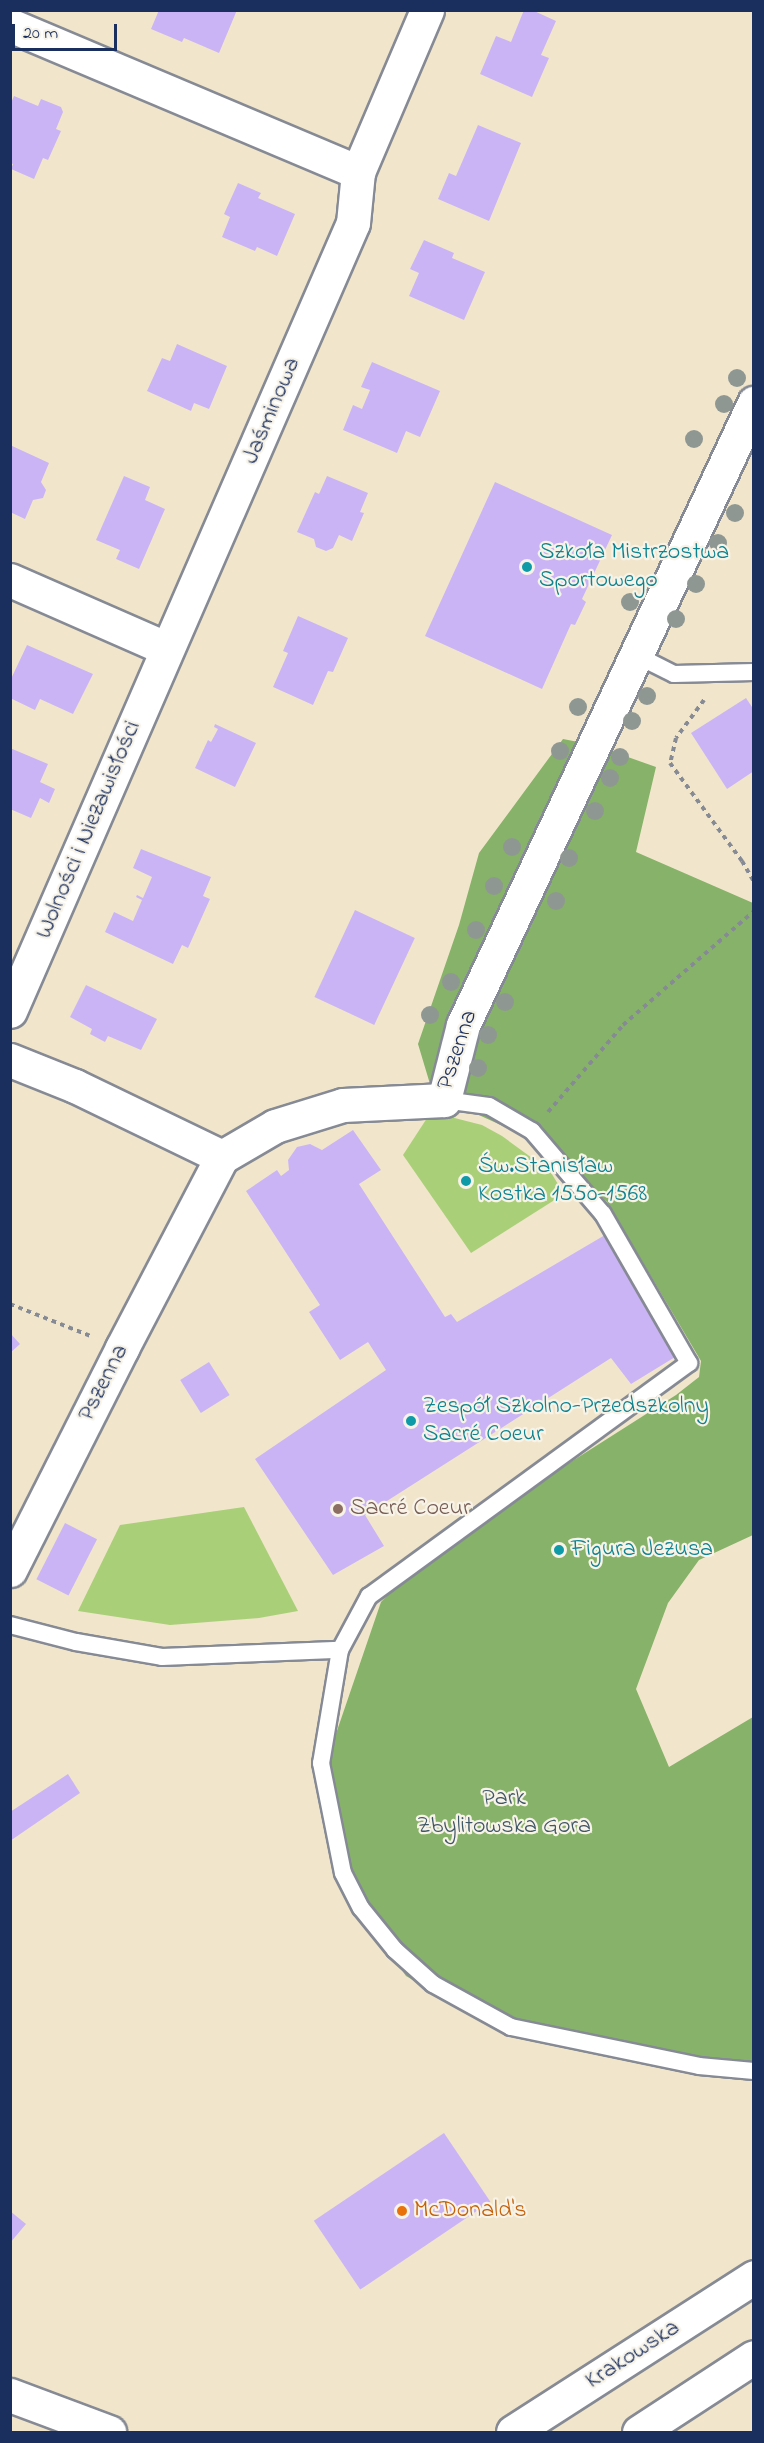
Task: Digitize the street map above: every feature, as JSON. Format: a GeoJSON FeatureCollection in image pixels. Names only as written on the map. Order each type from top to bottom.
{"type":"FeatureCollection","features":[{"type":"Feature","properties":{"kind":"street","name":"Jaśminowa"},"geometry":{"type":"LineString","coordinates":[[167,649],[353,223],[358,172],[427,10]]}},
{"type":"Feature","properties":{"kind":"street"},"geometry":{"type":"LineString","coordinates":[[10,26],[358,172]]}},
{"type":"Feature","properties":{"kind":"street","name":"Pszenna"},"geometry":{"type":"LineString","coordinates":[[10,1570],[222,1157],[275,1126],[343,1105],[444,1100],[463,1025],[753,403]]}},
{"type":"Feature","properties":{"kind":"street"},"geometry":{"type":"LineString","coordinates":[[10,580],[167,649]]}},
{"type":"Feature","properties":{"kind":"street","name":"Wolności i Niezawisłości"},"geometry":{"type":"LineString","coordinates":[[10,1011],[167,649]]}},
{"type":"Feature","properties":{"kind":"street"},"geometry":{"type":"LineString","coordinates":[[10,1060],[75,1086],[222,1157]]}},
{"type":"Feature","properties":{"kind":"street","name":"Krakowska"},"geometry":{"type":"LineString","coordinates":[[513,2433],[753,2277]]}},
{"type":"Feature","properties":{"kind":"street"},"geometry":{"type":"LineString","coordinates":[[639,2433],[753,2357]]}},
{"type":"Feature","properties":{"kind":"street"},"geometry":{"type":"LineString","coordinates":[[10,2395],[109,2433]]}},
{"type":"Feature","properties":{"kind":"lane"},"geometry":{"type":"LineString","coordinates":[[636,655],[674,674],[753,672]]}},
{"type":"Feature","properties":{"kind":"lane"},"geometry":{"type":"LineString","coordinates":[[444,1100],[489,1106],[532,1131],[603,1214],[689,1363],[369,1596],[340,1650],[321,1763],[332,1829],[343,1874],[361,1908],[395,1950],[433,1984],[511,2027],[566,2041],[699,2066],[753,2071]]}},
{"type":"Feature","properties":{"kind":"lane"},"geometry":{"type":"LineString","coordinates":[[10,1625],[76,1642],[162,1657],[340,1650]]}},
{"type":"Feature","properties":{"kind":"path"},"geometry":{"type":"LineString","coordinates":[[714,696],[705,699],[676,738],[670,763],[742,861],[753,882]]}},
{"type":"Feature","properties":{"kind":"path"},"geometry":{"type":"LineString","coordinates":[[532,1131],[623,1025],[753,911]]}},
{"type":"Feature","properties":{"kind":"path"},"geometry":{"type":"LineString","coordinates":[[10,1304],[122,1348]]}},
{"type":"Feature","properties":{"kind":"green space","name":"Park Zbylitowska Gora"},"geometry":{"type":"Polygon","coordinates":[[[563,739],[594,745],[656,767],[636,852],[753,903],[753,1535],[699,1560],[668,1603],[636,1689],[669,1767],[753,1717],[753,2070],[618,2053],[444,1998],[406,1976],[378,1937],[340,1864],[327,1760],[381,1602],[420,1562],[464,1530],[676,1395],[699,1377],[701,1361],[607,1202],[577,1172],[525,1136],[433,1094],[418,1044],[459,925],[479,853],[563,739]]]}},
{"type":"Feature","properties":{"kind":"green space"},"geometry":{"type":"Polygon","coordinates":[[[431,1112],[482,1125],[502,1136],[550,1171],[564,1194],[471,1253],[403,1155],[431,1112]]]}},
{"type":"Feature","properties":{"kind":"green space"},"geometry":{"type":"Polygon","coordinates":[[[244,1507],[298,1611],[259,1618],[170,1625],[78,1611],[120,1525],[244,1507]]]}},
{"type":"Feature","properties":{"kind":"building"},"geometry":{"type":"Polygon","coordinates":[[[159,10],[237,10],[219,53],[184,38],[182,42],[151,29],[159,10]]]}},
{"type":"Feature","properties":{"kind":"building"},"geometry":{"type":"Polygon","coordinates":[[[524,10],[532,10],[556,21],[541,55],[549,58],[532,97],[480,74],[496,36],[511,42],[524,10]]]}},
{"type":"Feature","properties":{"kind":"building"},"geometry":{"type":"Polygon","coordinates":[[[14,96],[38,106],[41,99],[61,107],[63,112],[56,129],[61,131],[48,160],[43,158],[34,179],[11,169],[13,164],[10,163],[10,105],[14,96]]]}},
{"type":"Feature","properties":{"kind":"building"},"geometry":{"type":"Polygon","coordinates":[[[478,125],[521,143],[489,221],[438,199],[449,173],[456,176],[478,125]]]}},
{"type":"Feature","properties":{"kind":"building"},"geometry":{"type":"Polygon","coordinates":[[[238,183],[261,193],[258,198],[295,214],[277,256],[257,247],[255,251],[222,237],[230,217],[224,214],[238,183]]]}},
{"type":"Feature","properties":{"kind":"building"},"geometry":{"type":"Polygon","coordinates":[[[424,240],[454,253],[452,258],[485,272],[464,320],[409,296],[419,273],[410,269],[424,240]]]}},
{"type":"Feature","properties":{"kind":"building"},"geometry":{"type":"Polygon","coordinates":[[[177,344],[227,366],[209,409],[194,403],[191,411],[147,391],[162,358],[170,361],[177,344]]]}},
{"type":"Feature","properties":{"kind":"building"},"geometry":{"type":"Polygon","coordinates":[[[372,362],[440,391],[420,437],[406,431],[397,453],[343,430],[353,405],[362,409],[370,390],[361,387],[372,362]]]}},
{"type":"Feature","properties":{"kind":"building"},"geometry":{"type":"Polygon","coordinates":[[[10,445],[49,463],[41,482],[46,490],[43,498],[33,500],[25,519],[10,512],[10,445]]]}},
{"type":"Feature","properties":{"kind":"building"},"geometry":{"type":"Polygon","coordinates":[[[124,476],[150,487],[145,500],[165,509],[139,569],[116,559],[120,550],[96,540],[124,476]]]}},
{"type":"Feature","properties":{"kind":"building"},"geometry":{"type":"Polygon","coordinates":[[[327,476],[368,493],[360,512],[364,513],[352,541],[339,535],[333,548],[326,551],[316,547],[314,539],[297,532],[315,492],[319,494],[327,476]]]}},
{"type":"Feature","properties":{"kind":"building","name":"Szkoła Mistrzostwa Sportowego"},"geometry":{"type":"Polygon","coordinates":[[[495,482],[612,535],[582,599],[586,602],[575,625],[571,624],[542,689],[425,636],[495,482]]]}},
{"type":"Feature","properties":{"kind":"building"},"geometry":{"type":"Polygon","coordinates":[[[298,616],[348,638],[333,672],[328,671],[313,705],[273,687],[288,653],[283,651],[298,616]]]}},
{"type":"Feature","properties":{"kind":"building"},"geometry":{"type":"Polygon","coordinates":[[[27,645],[93,674],[73,714],[40,699],[35,710],[10,698],[10,681],[27,645]]]}},
{"type":"Feature","properties":{"kind":"building"},"geometry":{"type":"Polygon","coordinates":[[[746,698],[754,710],[754,771],[727,789],[691,733],[746,698]]]}},
{"type":"Feature","properties":{"kind":"building"},"geometry":{"type":"Polygon","coordinates":[[[215,724],[256,743],[235,787],[195,768],[208,740],[211,742],[218,729],[214,727],[215,724]]]}},
{"type":"Feature","properties":{"kind":"building"},"geometry":{"type":"Polygon","coordinates":[[[10,748],[48,764],[40,782],[55,789],[49,803],[40,798],[31,818],[10,809],[10,748]]]}},
{"type":"Feature","properties":{"kind":"building"},"geometry":{"type":"Polygon","coordinates":[[[141,849],[211,877],[203,896],[210,899],[188,948],[182,945],[173,964],[105,932],[114,912],[133,921],[142,900],[136,897],[137,895],[143,898],[152,877],[133,868],[141,849]]]}},
{"type":"Feature","properties":{"kind":"building"},"geometry":{"type":"Polygon","coordinates":[[[355,910],[415,938],[374,1025],[314,997],[355,910]]]}},
{"type":"Feature","properties":{"kind":"building"},"geometry":{"type":"Polygon","coordinates":[[[86,985],[157,1019],[141,1050],[108,1036],[105,1042],[90,1034],[92,1029],[70,1017],[86,985]]]}},
{"type":"Feature","properties":{"kind":"building","name":"Zespół Szkolno-Przedszkolny Sacré Coeur"},"geometry":{"type":"Polygon","coordinates":[[[353,1130],[381,1170],[359,1184],[445,1317],[451,1314],[457,1322],[605,1235],[680,1354],[631,1384],[611,1358],[365,1515],[384,1546],[333,1575],[255,1459],[386,1370],[368,1342],[340,1360],[309,1312],[320,1305],[246,1191],[277,1170],[281,1176],[289,1170],[288,1160],[297,1147],[310,1144],[322,1150],[353,1130]]]}},
{"type":"Feature","properties":{"kind":"building"},"geometry":{"type":"Polygon","coordinates":[[[10,1333],[20,1344],[10,1353],[10,1333]]]}},
{"type":"Feature","properties":{"kind":"building"},"geometry":{"type":"Polygon","coordinates":[[[209,1362],[230,1395],[201,1413],[180,1380],[209,1362]]]}},
{"type":"Feature","properties":{"kind":"building"},"geometry":{"type":"Polygon","coordinates":[[[65,1523],[97,1539],[68,1595],[36,1579],[65,1523]]]}},
{"type":"Feature","properties":{"kind":"building"},"geometry":{"type":"Polygon","coordinates":[[[68,1774],[80,1793],[10,1841],[10,1812],[68,1774]]]}},
{"type":"Feature","properties":{"kind":"building","name":"McDonald's"},"geometry":{"type":"Polygon","coordinates":[[[444,2133],[490,2202],[360,2290],[314,2221],[444,2133]]]}},
{"type":"Feature","properties":{"kind":"building"},"geometry":{"type":"Polygon","coordinates":[[[10,2211],[26,2224],[10,2243],[10,2211]]]}},
{"type":"Feature","properties":{"kind":"place","name":"Szkoła Mistrzostwa Sportowego"},"geometry":{"type":"Point","coordinates":[527,567]}},
{"type":"Feature","properties":{"kind":"place","name":"Św.Stanisław Kostka 1550-1568"},"geometry":{"type":"Point","coordinates":[466,1181]}},
{"type":"Feature","properties":{"kind":"place","name":"Zespół Szkolno-Przedszkolny Sacré Coeur"},"geometry":{"type":"Point","coordinates":[411,1421]}},
{"type":"Feature","properties":{"kind":"place","name":"Sacré Coeur"},"geometry":{"type":"Point","coordinates":[338,1509]}},
{"type":"Feature","properties":{"kind":"place","name":"Figura Jezusa"},"geometry":{"type":"Point","coordinates":[559,1550]}},
{"type":"Feature","properties":{"kind":"place","name":"McDonald's"},"geometry":{"type":"Point","coordinates":[402,2211]}}]}
